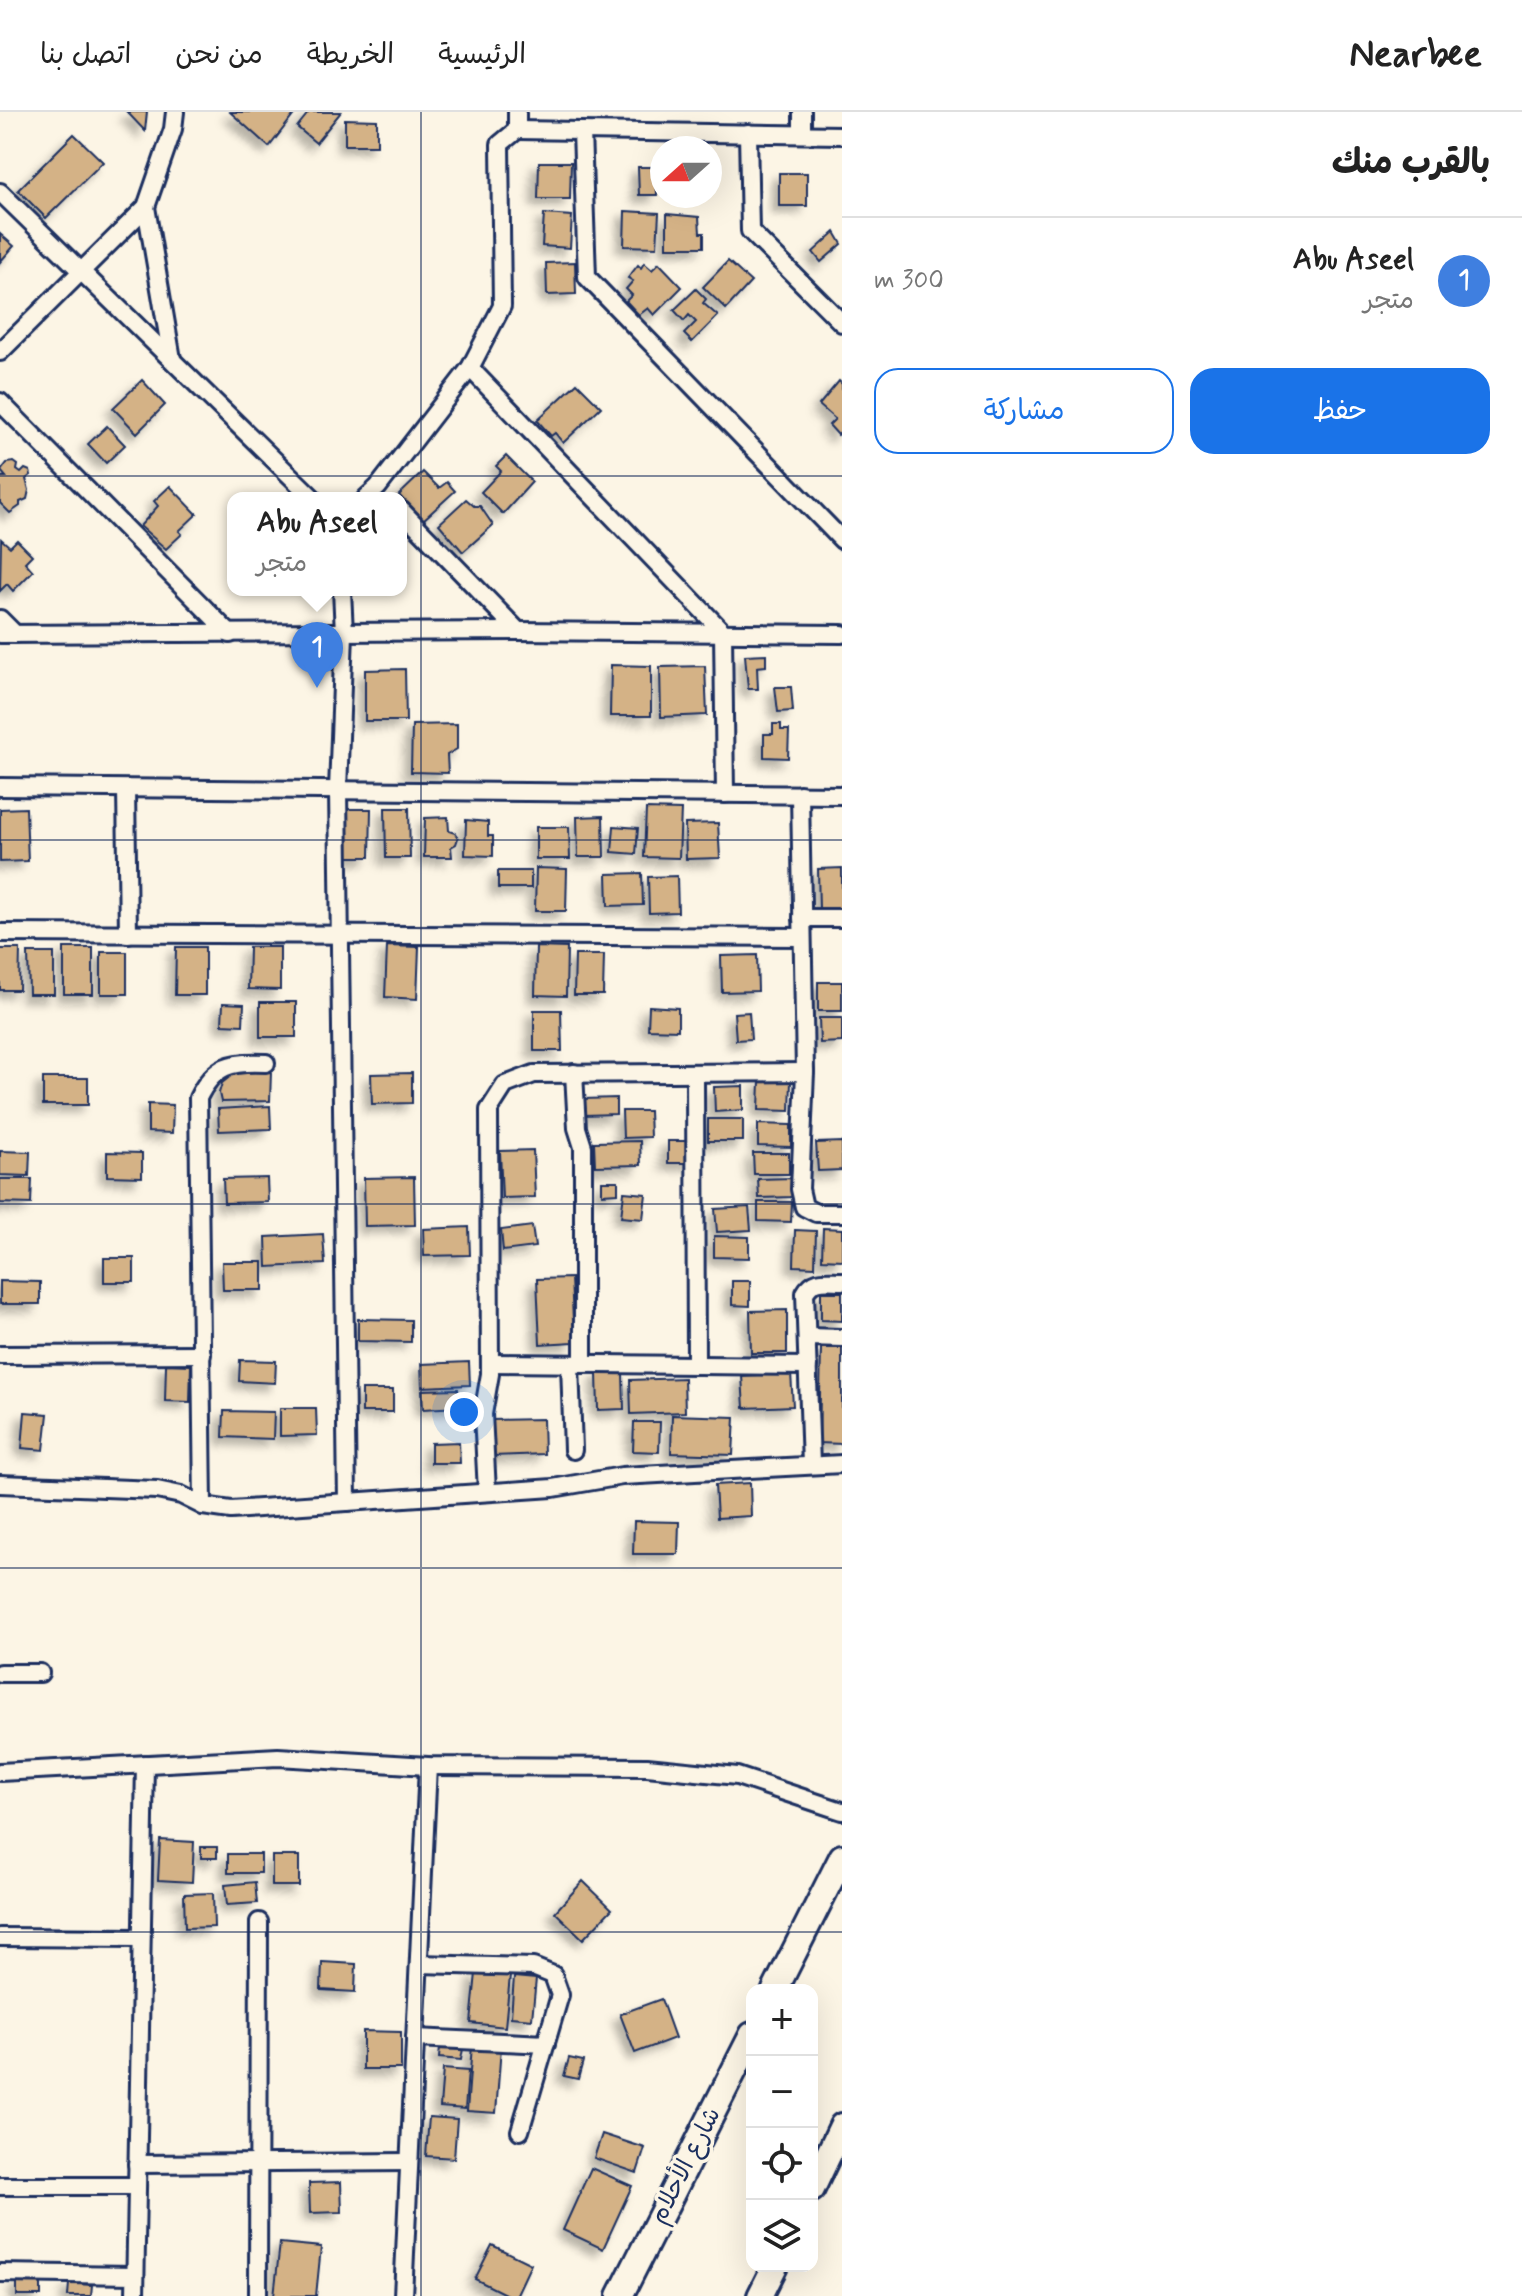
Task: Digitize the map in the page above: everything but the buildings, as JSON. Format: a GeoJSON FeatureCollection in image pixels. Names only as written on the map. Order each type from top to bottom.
{"type":"FeatureCollection","features":[{"type":"Feature","properties":{"kind":"main road"},"geometry":{"type":"LineString","coordinates":[[778,1984],[842,1857]]}},
{"type":"Feature","properties":{"kind":"main road","name":"شارع الأحلام"},"geometry":{"type":"LineString","coordinates":[[620,2296],[746,2047]]}},
{"type":"Feature","properties":{"kind":"main road"},"geometry":{"type":"LineString","coordinates":[[818,2178],[839,2140]]}},
{"type":"Feature","properties":{"kind":"main road"},"geometry":{"type":"LineString","coordinates":[[760,2296],[772,2272]]}},
{"type":"Feature","properties":{"kind":"street"},"geometry":{"type":"LineString","coordinates":[[0,352],[146,207],[173,129],[175,112]]}},
{"type":"Feature","properties":{"kind":"street"},"geometry":{"type":"LineString","coordinates":[[517,112],[517,130]]}},
{"type":"Feature","properties":{"kind":"street"},"geometry":{"type":"LineString","coordinates":[[802,112],[802,134]]}},
{"type":"Feature","properties":{"kind":"street"},"geometry":{"type":"LineString","coordinates":[[379,492],[470,368],[502,306],[500,144],[517,130],[842,135]]}},
{"type":"Feature","properties":{"kind":"street"},"geometry":{"type":"LineString","coordinates":[[582,131],[587,277],[842,540]]}},
{"type":"Feature","properties":{"kind":"street"},"geometry":{"type":"LineString","coordinates":[[748,133],[750,231],[842,323]]}},
{"type":"Feature","properties":{"kind":"street"},"geometry":{"type":"LineString","coordinates":[[0,192],[307,492]]}},
{"type":"Feature","properties":{"kind":"street"},"geometry":{"type":"LineString","coordinates":[[146,207],[172,359]]}},
{"type":"Feature","properties":{"kind":"street"},"geometry":{"type":"LineString","coordinates":[[470,368],[723,632],[725,794]]}},
{"type":"Feature","properties":{"kind":"street"},"geometry":{"type":"LineString","coordinates":[[0,402],[230,634]]}},
{"type":"Feature","properties":{"kind":"street"},"geometry":{"type":"LineString","coordinates":[[407,516],[518,631]]}},
{"type":"Feature","properties":{"kind":"street"},"geometry":{"type":"LineString","coordinates":[[342,596],[344,633],[338,790],[347,1502]]}},
{"type":"Feature","properties":{"kind":"street"},"geometry":{"type":"LineString","coordinates":[[0,619],[7,634],[518,631],[842,634]]}},
{"type":"Feature","properties":{"kind":"street"},"geometry":{"type":"LineString","coordinates":[[0,787],[842,795]]}},
{"type":"Feature","properties":{"kind":"street"},"geometry":{"type":"LineString","coordinates":[[126,789],[128,934]]}},
{"type":"Feature","properties":{"kind":"street"},"geometry":{"type":"LineString","coordinates":[[800,794],[805,1072],[800,1189],[804,1207],[816,1213],[842,1213]]}},
{"type":"Feature","properties":{"kind":"street"},"geometry":{"type":"LineString","coordinates":[[802,918],[842,918]]}},
{"type":"Feature","properties":{"kind":"street"},"geometry":{"type":"LineString","coordinates":[[0,933],[802,937]]}},
{"type":"Feature","properties":{"kind":"street"},"geometry":{"type":"LineString","coordinates":[[203,1506],[198,1098],[206,1082],[222,1068],[241,1061],[266,1063]]}},
{"type":"Feature","properties":{"kind":"street"},"geometry":{"type":"LineString","coordinates":[[487,1492],[483,1414],[490,1363],[489,1110],[505,1085],[534,1074],[805,1072]]}},
{"type":"Feature","properties":{"kind":"street"},"geometry":{"type":"LineString","coordinates":[[573,1450],[583,1147],[577,1128],[574,1073]]}},
{"type":"Feature","properties":{"kind":"street"},"geometry":{"type":"LineString","coordinates":[[695,1073],[696,1365]]}},
{"type":"Feature","properties":{"kind":"street"},"geometry":{"type":"LineString","coordinates":[[811,1465],[805,1293],[809,1285],[818,1280],[842,1281]]}},
{"type":"Feature","properties":{"kind":"street"},"geometry":{"type":"LineString","coordinates":[[808,1337],[842,1338]]}},
{"type":"Feature","properties":{"kind":"street"},"geometry":{"type":"LineString","coordinates":[[0,1355],[202,1354]]}},
{"type":"Feature","properties":{"kind":"street"},"geometry":{"type":"LineString","coordinates":[[490,1363],[808,1366]]}},
{"type":"Feature","properties":{"kind":"street"},"geometry":{"type":"LineString","coordinates":[[0,1484],[157,1490],[181,1495],[203,1506],[231,1510],[553,1488],[622,1476],[842,1464]]}},
{"type":"Feature","properties":{"kind":"street"},"geometry":{"type":"LineString","coordinates":[[0,1673],[40,1673]]}},
{"type":"Feature","properties":{"kind":"street"},"geometry":{"type":"LineString","coordinates":[[0,1772],[278,1757],[428,1766],[647,1767],[737,1776],[842,1811]]}},
{"type":"Feature","properties":{"kind":"street"},"geometry":{"type":"LineString","coordinates":[[135,2296],[145,1764]]}},
{"type":"Feature","properties":{"kind":"street"},"geometry":{"type":"LineString","coordinates":[[403,2296],[428,1766]]}},
{"type":"Feature","properties":{"kind":"street"},"geometry":{"type":"LineString","coordinates":[[258,2296],[259,1922]]}},
{"type":"Feature","properties":{"kind":"street"},"geometry":{"type":"LineString","coordinates":[[0,1937],[141,1938]]}},
{"type":"Feature","properties":{"kind":"street"},"geometry":{"type":"LineString","coordinates":[[419,1964],[533,1967],[553,1975],[560,1995],[520,2131]]}},
{"type":"Feature","properties":{"kind":"street"},"geometry":{"type":"LineString","coordinates":[[415,2038],[546,2044]]}},
{"type":"Feature","properties":{"kind":"street"},"geometry":{"type":"LineString","coordinates":[[137,2164],[409,2162]]}},
{"type":"Feature","properties":{"kind":"street"},"geometry":{"type":"LineString","coordinates":[[0,2186],[137,2186]]}},
{"type":"Feature","properties":{"kind":"street"},"geometry":{"type":"LineString","coordinates":[[0,2273],[135,2275]]}},
{"type":"Feature","properties":{"kind":"place","name":"Abu Aseel"},"geometry":{"type":"Point","coordinates":[317,688]}}]}
